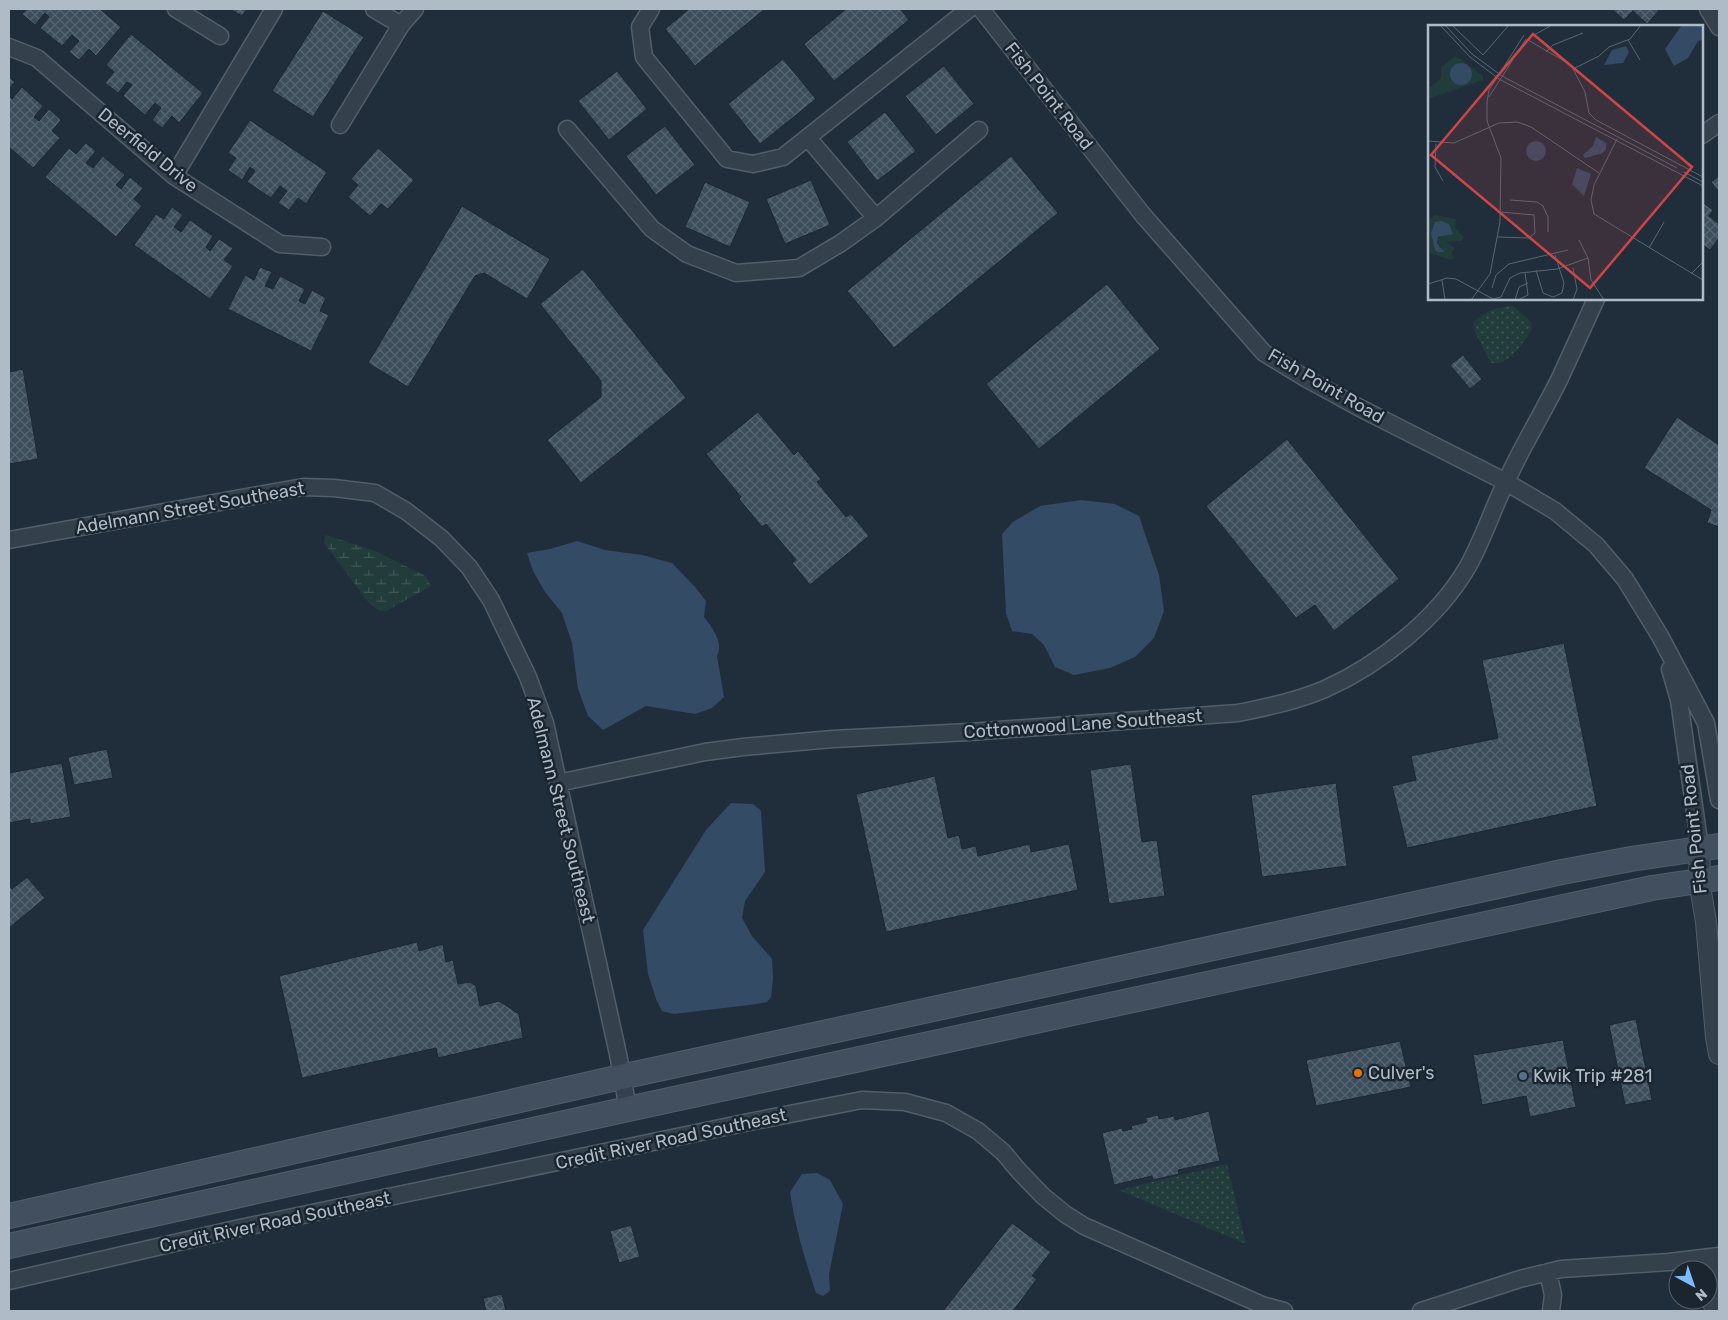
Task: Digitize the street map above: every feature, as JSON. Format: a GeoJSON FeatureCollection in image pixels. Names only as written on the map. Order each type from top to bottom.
{"type":"FeatureCollection","features":[{"type":"Feature","properties":{"kind":"main road"},"geometry":{"type":"LineString","coordinates":[[9,1216],[621,1076],[1562,872],[1710,847]]}},
{"type":"Feature","properties":{"kind":"main road"},"geometry":{"type":"LineString","coordinates":[[9,1246],[628,1109],[1652,888],[1709,879]]}},
{"type":"Feature","properties":{"kind":"street"},"geometry":{"type":"LineString","coordinates":[[176,9],[220,36]]}},
{"type":"Feature","properties":{"kind":"street"},"geometry":{"type":"LineString","coordinates":[[174,176],[274,9]]}},
{"type":"Feature","properties":{"kind":"street"},"geometry":{"type":"LineString","coordinates":[[374,9],[401,25]]}},
{"type":"Feature","properties":{"kind":"street"},"geometry":{"type":"LineString","coordinates":[[340,125],[401,25],[415,9]]}},
{"type":"Feature","properties":{"kind":"street"},"geometry":{"type":"LineString","coordinates":[[651,9],[640,27],[644,57],[727,159],[753,164],[783,157],[969,9]]}},
{"type":"Feature","properties":{"kind":"street","name":"Fish Point Road"},"geometry":{"type":"LineString","coordinates":[[981,9],[1143,215],[1264,353],[1358,407],[1506,482],[1555,511],[1596,545],[1625,579],[1660,636],[1706,723],[1719,800]]}},
{"type":"Feature","properties":{"kind":"street"},"geometry":{"type":"LineString","coordinates":[[1708,9],[1719,27]]}},
{"type":"Feature","properties":{"kind":"street","name":"Deerfield Drive"},"geometry":{"type":"LineString","coordinates":[[9,47],[37,58],[174,176],[280,244],[322,247]]}},
{"type":"Feature","properties":{"kind":"street"},"geometry":{"type":"LineString","coordinates":[[1703,134],[1719,123]]}},
{"type":"Feature","properties":{"kind":"street"},"geometry":{"type":"LineString","coordinates":[[567,129],[652,230],[687,254],[736,273],[799,268],[841,243],[876,218],[979,130]]}},
{"type":"Feature","properties":{"kind":"street"},"geometry":{"type":"LineString","coordinates":[[808,138],[876,218]]}},
{"type":"Feature","properties":{"kind":"street","name":"Cottonwood Lane Southeast"},"geometry":{"type":"LineString","coordinates":[[558,783],[705,752],[743,747],[833,739],[969,732],[1238,713],[1302,698],[1326,688],[1359,671],[1389,652],[1446,597],[1466,570],[1482,539],[1506,482],[1560,377],[1596,300]]}},
{"type":"Feature","properties":{"kind":"street","name":"Adelmann Street Southeast"},"geometry":{"type":"LineString","coordinates":[[9,540],[303,487],[334,488],[375,494],[406,511],[441,538],[469,568],[491,600],[531,686],[545,723],[618,1054],[628,1109]]}},
{"type":"Feature","properties":{"kind":"street","name":"Fish Point Road"},"geometry":{"type":"LineString","coordinates":[[1660,636],[1679,700],[1710,847],[1706,922],[1719,1054]]}},
{"type":"Feature","properties":{"kind":"street","name":"Credit River Road Southeast"},"geometry":{"type":"LineString","coordinates":[[9,1281],[240,1228],[862,1100],[905,1102],[946,1113],[978,1131],[1003,1152],[1043,1196],[1065,1214],[1084,1226],[1262,1305],[1283,1311]]}},
{"type":"Feature","properties":{"kind":"street"},"geometry":{"type":"LineString","coordinates":[[1702,1260],[1719,1256]]}},
{"type":"Feature","properties":{"kind":"street"},"geometry":{"type":"LineString","coordinates":[[1421,1311],[1520,1279],[1561,1269],[1600,1265],[1668,1265]]}},
{"type":"Feature","properties":{"kind":"street"},"geometry":{"type":"LineString","coordinates":[[1548,1272],[1553,1295],[1551,1311]]}},
{"type":"Feature","properties":{"kind":"green space"},"geometry":{"type":"Polygon","coordinates":[[[1513,306],[1531,322],[1532,329],[1510,357],[1498,363],[1491,363],[1474,330],[1473,323],[1491,310],[1513,306]]]}},
{"type":"Feature","properties":{"kind":"green space"},"geometry":{"type":"Polygon","coordinates":[[[325,535],[373,550],[426,576],[431,586],[386,611],[378,610],[369,603],[324,543],[325,535]]]}},
{"type":"Feature","properties":{"kind":"green space"},"geometry":{"type":"Polygon","coordinates":[[[1227,1164],[1246,1244],[1119,1190],[1227,1164]]]}},
{"type":"Feature","properties":{"kind":"water"},"geometry":{"type":"Polygon","coordinates":[[[1081,500],[1115,504],[1139,516],[1159,575],[1164,611],[1154,638],[1135,657],[1110,668],[1074,675],[1055,667],[1044,645],[1032,634],[1012,631],[1006,613],[1002,534],[1013,522],[1040,506],[1081,500]]]}},
{"type":"Feature","properties":{"kind":"water"},"geometry":{"type":"Polygon","coordinates":[[[577,541],[605,550],[642,555],[672,563],[695,587],[706,601],[704,617],[716,635],[719,646],[717,656],[724,697],[712,708],[695,714],[646,706],[603,730],[588,716],[578,689],[572,643],[562,613],[545,592],[533,571],[527,553],[577,541]]]}},
{"type":"Feature","properties":{"kind":"water"},"geometry":{"type":"Polygon","coordinates":[[[731,803],[753,804],[761,811],[765,872],[745,901],[742,918],[752,936],[772,959],[771,997],[767,1002],[757,1004],[674,1014],[662,1011],[648,974],[643,930],[706,830],[731,803]]]}},
{"type":"Feature","properties":{"kind":"water"},"geometry":{"type":"Polygon","coordinates":[[[817,1173],[830,1180],[843,1204],[829,1274],[830,1291],[823,1296],[816,1293],[804,1256],[790,1192],[802,1174],[817,1173]]]}},
{"type":"Feature","properties":{"kind":"building"},"geometry":{"type":"Polygon","coordinates":[[[27,9],[100,9],[121,27],[96,56],[89,49],[79,60],[69,52],[79,41],[72,35],[62,46],[40,28],[49,17],[45,13],[35,25],[22,14],[27,9]]]}},
{"type":"Feature","properties":{"kind":"building"},"geometry":{"type":"Polygon","coordinates":[[[230,9],[247,9],[242,16],[230,9]]]}},
{"type":"Feature","properties":{"kind":"building"},"geometry":{"type":"Polygon","coordinates":[[[689,9],[765,9],[695,66],[665,29],[689,9]]]}},
{"type":"Feature","properties":{"kind":"building"},"geometry":{"type":"Polygon","coordinates":[[[846,9],[900,9],[909,20],[834,81],[804,44],[846,9]]]}},
{"type":"Feature","properties":{"kind":"building"},"geometry":{"type":"Polygon","coordinates":[[[1614,9],[1660,9],[1647,24],[1633,11],[1624,20],[1614,9]]]}},
{"type":"Feature","properties":{"kind":"building"},"geometry":{"type":"Polygon","coordinates":[[[323,11],[364,37],[313,117],[272,91],[323,11]]]}},
{"type":"Feature","properties":{"kind":"building"},"geometry":{"type":"Polygon","coordinates":[[[131,34],[203,93],[179,123],[172,116],[162,128],[152,120],[161,108],[155,103],[145,115],[123,96],[132,85],[127,82],[118,93],[105,83],[114,72],[106,65],[131,34]]]}},
{"type":"Feature","properties":{"kind":"building"},"geometry":{"type":"Polygon","coordinates":[[[783,59],[816,99],[760,144],[728,104],[783,59]]]}},
{"type":"Feature","properties":{"kind":"building"},"geometry":{"type":"Polygon","coordinates":[[[944,66],[974,104],[936,135],[905,96],[944,66]]]}},
{"type":"Feature","properties":{"kind":"building"},"geometry":{"type":"Polygon","coordinates":[[[617,71],[647,109],[609,140],[578,101],[617,71]]]}},
{"type":"Feature","properties":{"kind":"building"},"geometry":{"type":"Polygon","coordinates":[[[9,77],[15,82],[9,89],[9,77]]]}},
{"type":"Feature","properties":{"kind":"building"},"geometry":{"type":"Polygon","coordinates":[[[22,87],[43,106],[34,117],[39,121],[49,109],[61,120],[52,131],[60,138],[33,168],[9,147],[9,96],[12,99],[22,87]]]}},
{"type":"Feature","properties":{"kind":"building"},"geometry":{"type":"Polygon","coordinates":[[[885,112],[916,151],[877,181],[847,142],[885,112]]]}},
{"type":"Feature","properties":{"kind":"building"},"geometry":{"type":"Polygon","coordinates":[[[250,120],[327,172],[306,204],[298,198],[289,210],[278,203],[287,191],[280,186],[271,198],[247,182],[255,171],[250,167],[242,180],[228,170],[236,158],[228,153],[250,120]]]}},
{"type":"Feature","properties":{"kind":"building"},"geometry":{"type":"Polygon","coordinates":[[[665,126],[695,165],[656,195],[626,156],[665,126]]]}},
{"type":"Feature","properties":{"kind":"building"},"geometry":{"type":"Polygon","coordinates":[[[86,143],[96,151],[86,163],[93,168],[103,156],[125,175],[116,185],[121,189],[130,177],[143,188],[134,199],[142,206],[116,237],[45,177],[69,148],[76,154],[86,143]]]}},
{"type":"Feature","properties":{"kind":"building"},"geometry":{"type":"Polygon","coordinates":[[[378,148],[414,180],[388,209],[381,204],[370,216],[348,197],[358,185],[351,179],[378,148]]]}},
{"type":"Feature","properties":{"kind":"building"},"geometry":{"type":"Polygon","coordinates":[[[1011,156],[1058,213],[894,348],[847,291],[1011,156]]]}},
{"type":"Feature","properties":{"kind":"building"},"geometry":{"type":"Polygon","coordinates":[[[1719,176],[1719,192],[1711,182],[1719,176]]]}},
{"type":"Feature","properties":{"kind":"building"},"geometry":{"type":"Polygon","coordinates":[[[811,180],[830,225],[785,244],[766,199],[811,180]]]}},
{"type":"Feature","properties":{"kind":"building"},"geometry":{"type":"Polygon","coordinates":[[[705,182],[750,202],[730,247],[685,227],[705,182]]]}},
{"type":"Feature","properties":{"kind":"building"},"geometry":{"type":"Polygon","coordinates":[[[1703,203],[1713,210],[1709,216],[1719,224],[1719,238],[1710,250],[1703,245],[1703,203]]]}},
{"type":"Feature","properties":{"kind":"building"},"geometry":{"type":"Polygon","coordinates":[[[462,206],[550,259],[527,299],[484,273],[475,276],[408,387],[368,363],[462,206]]]}},
{"type":"Feature","properties":{"kind":"building"},"geometry":{"type":"Polygon","coordinates":[[[172,207],[183,215],[174,227],[181,232],[190,220],[213,236],[206,247],[210,251],[219,239],[233,248],[224,260],[233,266],[210,299],[134,245],[156,214],[164,219],[172,207]]]}},
{"type":"Feature","properties":{"kind":"building"},"geometry":{"type":"Polygon","coordinates":[[[260,267],[272,272],[265,286],[273,289],[280,276],[305,289],[299,301],[305,304],[312,290],[326,298],[320,311],[329,315],[311,351],[228,309],[245,275],[254,280],[260,267]]]}},
{"type":"Feature","properties":{"kind":"building"},"geometry":{"type":"Polygon","coordinates":[[[583,269],[686,398],[581,483],[547,440],[601,397],[601,381],[540,304],[583,269]]]}},
{"type":"Feature","properties":{"kind":"building"},"geometry":{"type":"Polygon","coordinates":[[[1107,284],[1160,349],[1039,449],[986,384],[1107,284]]]}},
{"type":"Feature","properties":{"kind":"building"},"geometry":{"type":"Polygon","coordinates":[[[1463,355],[1482,379],[1470,389],[1450,365],[1463,355]]]}},
{"type":"Feature","properties":{"kind":"building"},"geometry":{"type":"Polygon","coordinates":[[[23,369],[38,459],[9,464],[9,372],[23,369]]]}},
{"type":"Feature","properties":{"kind":"building"},"geometry":{"type":"Polygon","coordinates":[[[758,412],[794,455],[798,451],[821,479],[817,482],[846,517],[851,514],[869,536],[810,585],[792,563],[796,560],[766,524],[762,527],[739,499],[741,497],[706,454],[758,412]]]}},
{"type":"Feature","properties":{"kind":"building"},"geometry":{"type":"Polygon","coordinates":[[[1677,417],[1719,445],[1719,527],[1707,523],[1711,510],[1644,468],[1677,417]]]}},
{"type":"Feature","properties":{"kind":"building"},"geometry":{"type":"Polygon","coordinates":[[[1287,439],[1399,579],[1334,631],[1315,605],[1296,618],[1206,506],[1287,439]]]}},
{"type":"Feature","properties":{"kind":"building"},"geometry":{"type":"Polygon","coordinates":[[[1564,643],[1597,806],[1407,848],[1392,786],[1416,780],[1411,756],[1498,738],[1482,660],[1564,643]]]}},
{"type":"Feature","properties":{"kind":"building"},"geometry":{"type":"Polygon","coordinates":[[[107,749],[113,778],[74,785],[68,757],[107,749]]]}},
{"type":"Feature","properties":{"kind":"building"},"geometry":{"type":"Polygon","coordinates":[[[62,763],[71,817],[30,824],[30,819],[9,823],[9,773],[62,763]]]}},
{"type":"Feature","properties":{"kind":"building"},"geometry":{"type":"Polygon","coordinates":[[[1131,764],[1142,842],[1157,840],[1165,896],[1109,904],[1090,770],[1131,764]]]}},
{"type":"Feature","properties":{"kind":"building"},"geometry":{"type":"Polygon","coordinates":[[[935,776],[948,838],[959,835],[962,849],[976,846],[978,856],[1030,844],[1031,852],[1069,844],[1078,890],[886,932],[856,794],[935,776]]]}},
{"type":"Feature","properties":{"kind":"building"},"geometry":{"type":"Polygon","coordinates":[[[1336,783],[1347,866],[1262,877],[1251,795],[1336,783]]]}},
{"type":"Feature","properties":{"kind":"building"},"geometry":{"type":"Polygon","coordinates":[[[27,877],[45,898],[9,928],[9,886],[12,889],[27,877]]]}},
{"type":"Feature","properties":{"kind":"building"},"geometry":{"type":"Polygon","coordinates":[[[417,942],[419,951],[443,944],[446,962],[453,960],[458,984],[470,982],[476,986],[480,1006],[499,1001],[519,1014],[523,1038],[438,1058],[436,1048],[302,1078],[279,976],[417,942]]]}},
{"type":"Feature","properties":{"kind":"building"},"geometry":{"type":"Polygon","coordinates":[[[1636,1019],[1652,1100],[1625,1105],[1609,1025],[1636,1019]]]}},
{"type":"Feature","properties":{"kind":"building","name":"Kwik Trip #281"},"geometry":{"type":"Polygon","coordinates":[[[1563,1040],[1576,1107],[1530,1117],[1526,1096],[1482,1105],[1473,1055],[1563,1040]]]}},
{"type":"Feature","properties":{"kind":"building","name":"Culver's"},"geometry":{"type":"Polygon","coordinates":[[[1400,1041],[1411,1087],[1316,1106],[1306,1060],[1400,1041]]]}},
{"type":"Feature","properties":{"kind":"building"},"geometry":{"type":"Polygon","coordinates":[[[1209,1111],[1220,1161],[1178,1170],[1179,1174],[1153,1180],[1152,1176],[1114,1185],[1102,1133],[1122,1128],[1123,1131],[1132,1129],[1131,1126],[1147,1122],[1145,1118],[1158,1115],[1159,1119],[1174,1116],[1175,1120],[1209,1111]]]}},
{"type":"Feature","properties":{"kind":"building"},"geometry":{"type":"Polygon","coordinates":[[[1012,1223],[1051,1252],[1032,1276],[1037,1279],[1013,1311],[943,1311],[1012,1223]]]}},
{"type":"Feature","properties":{"kind":"building"},"geometry":{"type":"Polygon","coordinates":[[[631,1225],[640,1257],[619,1263],[610,1231],[631,1225]]]}},
{"type":"Feature","properties":{"kind":"building"},"geometry":{"type":"Polygon","coordinates":[[[502,1294],[506,1311],[486,1311],[483,1298],[502,1294]]]}},
{"type":"Feature","properties":{"kind":"place","name":"Culver's"},"geometry":{"type":"Point","coordinates":[1358,1073]}},
{"type":"Feature","properties":{"kind":"place","name":"Kwik Trip #281"},"geometry":{"type":"Point","coordinates":[1523,1076]}}]}
